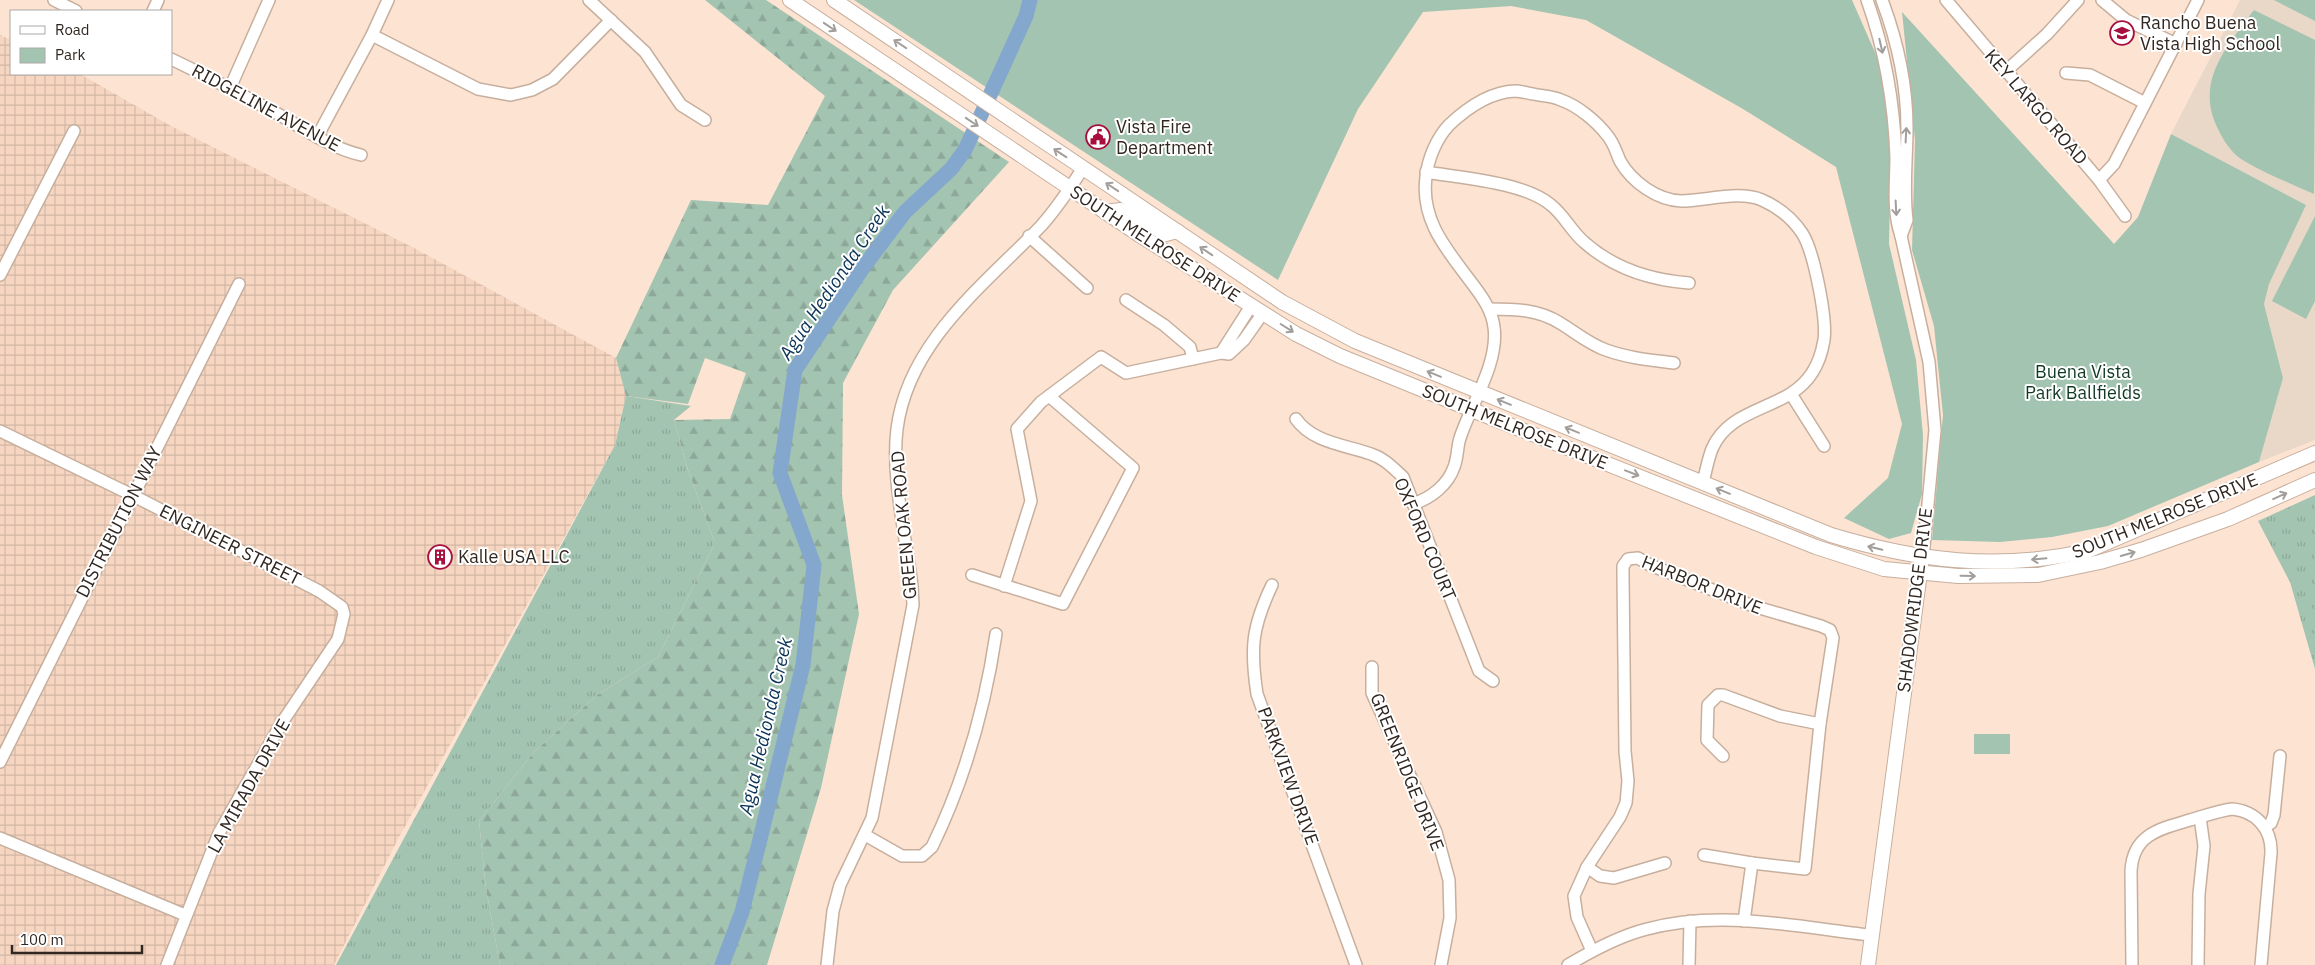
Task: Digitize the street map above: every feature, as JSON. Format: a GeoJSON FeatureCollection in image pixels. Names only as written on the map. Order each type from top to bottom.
{"type":"FeatureCollection","features":[{"type":"Feature","properties":{"kind":"main road","name":"SOUTH MELROSE DRIVE"},"geometry":{"type":"LineString","coordinates":[[790,0],[1070,189],[1296,334],[1340,356],[1816,548],[1884,569],[1920,574],[1985,577],[2038,575],[2100,562],[2141,550],[2228,519],[2315,480]]}},
{"type":"Feature","properties":{"kind":"main road","name":"SOUTH MELROSE DRIVE"},"geometry":{"type":"LineString","coordinates":[[834,0],[1282,302],[1317,322],[1355,341],[1831,535],[1872,547],[1923,557],[1963,562],[2007,562],[2062,557],[2087,551],[2315,453]]}},
{"type":"Feature","properties":{"kind":"main road"},"geometry":{"type":"LineString","coordinates":[[1105,212],[1121,210],[1161,233],[1166,234],[1177,231]]}},
{"type":"Feature","properties":{"kind":"main road","name":"SHADOWRIDGE DRIVE"},"geometry":{"type":"LineString","coordinates":[[1868,965],[1870,935],[1923,557]]}},
{"type":"Feature","properties":{"kind":"street"},"geometry":{"type":"LineString","coordinates":[[54,0],[74,10]]}},
{"type":"Feature","properties":{"kind":"street"},"geometry":{"type":"LineString","coordinates":[[230,88],[270,0]]}},
{"type":"Feature","properties":{"kind":"street"},"geometry":{"type":"LineString","coordinates":[[318,136],[372,35],[388,0]]}},
{"type":"Feature","properties":{"kind":"street"},"geometry":{"type":"LineString","coordinates":[[589,0],[644,52],[681,105],[705,120]]}},
{"type":"Feature","properties":{"kind":"street","name":"SHADOWRIDGE DRIVE"},"geometry":{"type":"LineString","coordinates":[[1867,0],[1877,28],[1886,66],[1896,155],[1896,222],[1902,236],[1930,362],[1934,420],[1923,557]]}},
{"type":"Feature","properties":{"kind":"street","name":"SHADOWRIDGE DRIVE"},"geometry":{"type":"LineString","coordinates":[[1882,0],[1893,32],[1905,98],[1907,127],[1905,206],[1907,220],[1902,236]]}},
{"type":"Feature","properties":{"kind":"street","name":"KEY LARGO ROAD"},"geometry":{"type":"LineString","coordinates":[[1946,0],[2005,72],[2099,180],[2125,216]]}},
{"type":"Feature","properties":{"kind":"street"},"geometry":{"type":"LineString","coordinates":[[2005,72],[2047,34],[2078,0]]}},
{"type":"Feature","properties":{"kind":"street"},"geometry":{"type":"LineString","coordinates":[[2102,0],[2126,20],[2176,44]]}},
{"type":"Feature","properties":{"kind":"street"},"geometry":{"type":"LineString","coordinates":[[2099,180],[2114,164],[2198,0]]}},
{"type":"Feature","properties":{"kind":"street"},"geometry":{"type":"LineString","coordinates":[[372,35],[478,89],[511,95],[532,90],[553,79],[611,20]]}},
{"type":"Feature","properties":{"kind":"street","name":"RIDGELINE AVENUE"},"geometry":{"type":"LineString","coordinates":[[172,59],[349,152],[361,154]]}},
{"type":"Feature","properties":{"kind":"street"},"geometry":{"type":"LineString","coordinates":[[2066,73],[2090,75],[2145,103]]}},
{"type":"Feature","properties":{"kind":"street"},"geometry":{"type":"LineString","coordinates":[[1413,504],[1425,500],[1442,488],[1454,468],[1460,438],[1491,358],[1494,337],[1494,326],[1489,309],[1440,240],[1428,216],[1424,188],[1426,172],[1435,145],[1445,130],[1466,109],[1481,100],[1514,91],[1560,99],[1582,111],[1606,134],[1615,147],[1621,162],[1639,183],[1657,196],[1674,201],[1702,201],[1726,195],[1759,198],[1787,214],[1803,234],[1812,258],[1823,317],[1824,339],[1820,356],[1812,374],[1799,389],[1778,402],[1746,414],[1729,427],[1712,448],[1703,482]]}},
{"type":"Feature","properties":{"kind":"street"},"geometry":{"type":"LineString","coordinates":[[0,275],[74,131]]}},
{"type":"Feature","properties":{"kind":"street","name":"GREEN OAK ROAD"},"geometry":{"type":"LineString","coordinates":[[827,965],[833,911],[840,885],[872,818],[913,605],[896,460],[900,412],[910,383],[928,348],[947,322],[1042,225],[1084,168]]}},
{"type":"Feature","properties":{"kind":"street"},"geometry":{"type":"LineString","coordinates":[[1426,172],[1523,189],[1551,204],[1584,242],[1615,263],[1630,271],[1665,281],[1689,283]]}},
{"type":"Feature","properties":{"kind":"street"},"geometry":{"type":"LineString","coordinates":[[1030,236],[1087,288]]}},
{"type":"Feature","properties":{"kind":"street","name":"DISTRIBUTION WAY"},"geometry":{"type":"LineString","coordinates":[[0,762],[239,284]]}},
{"type":"Feature","properties":{"kind":"street"},"geometry":{"type":"LineString","coordinates":[[1126,300],[1164,325],[1190,347],[1193,359]]}},
{"type":"Feature","properties":{"kind":"street"},"geometry":{"type":"LineString","coordinates":[[1489,309],[1516,308],[1539,313],[1559,322],[1575,334],[1605,350],[1638,359],[1674,363]]}},
{"type":"Feature","properties":{"kind":"street"},"geometry":{"type":"LineString","coordinates":[[1004,586],[1032,501],[1017,429],[1049,396],[1101,356],[1126,373],[1221,353],[1257,309]]}},
{"type":"Feature","properties":{"kind":"street"},"geometry":{"type":"LineString","coordinates":[[1791,394],[1824,446]]}},
{"type":"Feature","properties":{"kind":"street"},"geometry":{"type":"LineString","coordinates":[[972,575],[1063,604],[1133,468],[1049,396]]}},
{"type":"Feature","properties":{"kind":"street","name":"OXFORD COURT"},"geometry":{"type":"LineString","coordinates":[[1296,419],[1302,428],[1314,435],[1355,451],[1372,454],[1385,461],[1402,477],[1479,671],[1493,681]]}},
{"type":"Feature","properties":{"kind":"street","name":"ENGINEER STREET"},"geometry":{"type":"LineString","coordinates":[[0,431],[132,495],[319,591],[342,607],[344,614]]}},
{"type":"Feature","properties":{"kind":"street","name":"HARBOR DRIVE"},"geometry":{"type":"LineString","coordinates":[[1592,951],[1577,917],[1574,896],[1587,867],[1620,817],[1626,803],[1628,781],[1625,750],[1623,566],[1628,559],[1638,558],[1650,565],[1753,606],[1830,630],[1833,638],[1820,724],[1805,868],[1752,864],[1704,855]]}},
{"type":"Feature","properties":{"kind":"street","name":"PARKVIEW DRIVE"},"geometry":{"type":"LineString","coordinates":[[1272,585],[1258,614],[1253,638],[1253,664],[1258,694],[1356,965]]}},
{"type":"Feature","properties":{"kind":"street","name":"LA MIRADA DRIVE"},"geometry":{"type":"LineString","coordinates":[[167,965],[185,915],[219,833],[282,724],[338,639],[344,614]]}},
{"type":"Feature","properties":{"kind":"street"},"geometry":{"type":"LineString","coordinates":[[865,835],[902,856],[922,856],[932,847],[966,766],[982,710],[996,634]]}},
{"type":"Feature","properties":{"kind":"street","name":"GREENRIDGE DRIVE"},"geometry":{"type":"LineString","coordinates":[[1372,667],[1372,693],[1436,832],[1449,880],[1450,918],[1441,965]]}},
{"type":"Feature","properties":{"kind":"street"},"geometry":{"type":"LineString","coordinates":[[1723,756],[1707,740],[1708,704],[1718,695],[1723,695],[1780,716],[1820,724]]}},
{"type":"Feature","properties":{"kind":"street"},"geometry":{"type":"LineString","coordinates":[[2265,827],[2271,823],[2274,815],[2280,756]]}},
{"type":"Feature","properties":{"kind":"street"},"geometry":{"type":"LineString","coordinates":[[2132,965],[2131,871],[2136,851],[2143,840],[2154,832],[2200,817],[2224,810],[2238,810],[2251,815],[2265,827],[2270,839],[2271,853],[2261,965]]}},
{"type":"Feature","properties":{"kind":"street"},"geometry":{"type":"LineString","coordinates":[[2198,965],[2199,894],[2204,846],[2200,817]]}},
{"type":"Feature","properties":{"kind":"street"},"geometry":{"type":"LineString","coordinates":[[0,838],[185,915]]}},
{"type":"Feature","properties":{"kind":"street"},"geometry":{"type":"LineString","coordinates":[[1587,867],[1600,876],[1614,878],[1665,863]]}},
{"type":"Feature","properties":{"kind":"street"},"geometry":{"type":"LineString","coordinates":[[1744,921],[1752,864]]}},
{"type":"Feature","properties":{"kind":"street"},"geometry":{"type":"LineString","coordinates":[[1568,965],[1606,943],[1647,928],[1690,921],[1744,921],[1870,935]]}},
{"type":"Feature","properties":{"kind":"street"},"geometry":{"type":"LineString","coordinates":[[1688,965],[1690,921]]}},
{"type":"Feature","properties":{"kind":"shaded area","name":"Rancho Buena Vista High School"},"geometry":{"type":"Polygon","coordinates":[[[2240,0],[2315,0],[2315,440],[2259,462],[2283,378],[2264,304],[2269,284],[2306,205],[2171,134],[2240,0]]]}},
{"type":"Feature","properties":{"kind":"shaded area"},"geometry":{"type":"Polygon","coordinates":[[[0,35],[10,40],[10,75],[82,75],[171,126],[416,249],[616,358],[626,396],[615,445],[397,841],[334,965],[0,965],[0,35]]]}},
{"type":"Feature","properties":{"kind":"green space"},"geometry":{"type":"Polygon","coordinates":[[[705,0],[766,0],[1009,162],[893,290],[843,383],[842,495],[859,614],[821,788],[767,965],[500,965],[486,889],[479,821],[534,752],[597,695],[658,657],[715,543],[688,470],[674,420],[730,419],[746,373],[705,358],[688,404],[626,396],[616,358],[691,200],[768,205],[825,96],[705,0]]]}},
{"type":"Feature","properties":{"kind":"green space"},"geometry":{"type":"Polygon","coordinates":[[[854,0],[1852,0],[1892,91],[1889,244],[1916,360],[1923,435],[1922,494],[1911,533],[1889,539],[1844,518],[1888,478],[1902,424],[1836,167],[1743,109],[1586,20],[1511,6],[1423,12],[1358,109],[1278,280],[854,0]]]}},
{"type":"Feature","properties":{"kind":"green space"},"geometry":{"type":"Polygon","coordinates":[[[2274,0],[2315,0],[2315,21],[2274,0]]]}},
{"type":"Feature","properties":{"kind":"green space"},"geometry":{"type":"Polygon","coordinates":[[[2254,10],[2315,40],[2314,194],[2258,169],[2237,156],[2222,137],[2212,112],[2210,96],[2212,80],[2217,65],[2224,51],[2254,10]]]}},
{"type":"Feature","properties":{"kind":"green space","name":"Buena Vista Park Ballfields"},"geometry":{"type":"Polygon","coordinates":[[[1902,12],[2114,244],[2138,217],[2171,134],[2306,205],[2269,284],[2264,304],[2283,378],[2259,462],[2108,526],[2052,537],[2000,542],[1932,540],[1943,415],[1934,326],[1912,250],[1915,140],[1902,12]]]}},
{"type":"Feature","properties":{"kind":"green space"},"geometry":{"type":"Polygon","coordinates":[[[2315,216],[2315,301],[2306,319],[2272,301],[2315,216]]]}},
{"type":"Feature","properties":{"kind":"green space"},"geometry":{"type":"Polygon","coordinates":[[[626,396],[691,406],[674,420],[688,470],[715,543],[658,657],[597,695],[534,752],[479,821],[486,889],[500,965],[336,965],[615,445],[626,396]]]}},
{"type":"Feature","properties":{"kind":"green space"},"geometry":{"type":"Polygon","coordinates":[[[2315,495],[2315,669],[2290,582],[2258,521],[2315,495]]]}},
{"type":"Feature","properties":{"kind":"green space"},"geometry":{"type":"Polygon","coordinates":[[[1974,734],[2010,734],[2010,754],[1974,754],[1974,734]]]}},
{"type":"Feature","properties":{"kind":"waterway","name":"Agua Hedionda Creek"},"geometry":{"type":"LineString","coordinates":[[722,965],[742,912],[803,665],[814,565],[780,473],[795,370],[862,269],[905,212],[951,169],[965,150],[1026,16],[1030,0]]}},
{"type":"Feature","properties":{"kind":"place","name":"Rancho Buena Vista High School"},"geometry":{"type":"Point","coordinates":[2122,33]}},
{"type":"Feature","properties":{"kind":"place","name":"Vista Fire Department"},"geometry":{"type":"Point","coordinates":[1098,137]}},
{"type":"Feature","properties":{"kind":"place","name":"Kalle USA LLC"},"geometry":{"type":"Point","coordinates":[440,557]}}]}
